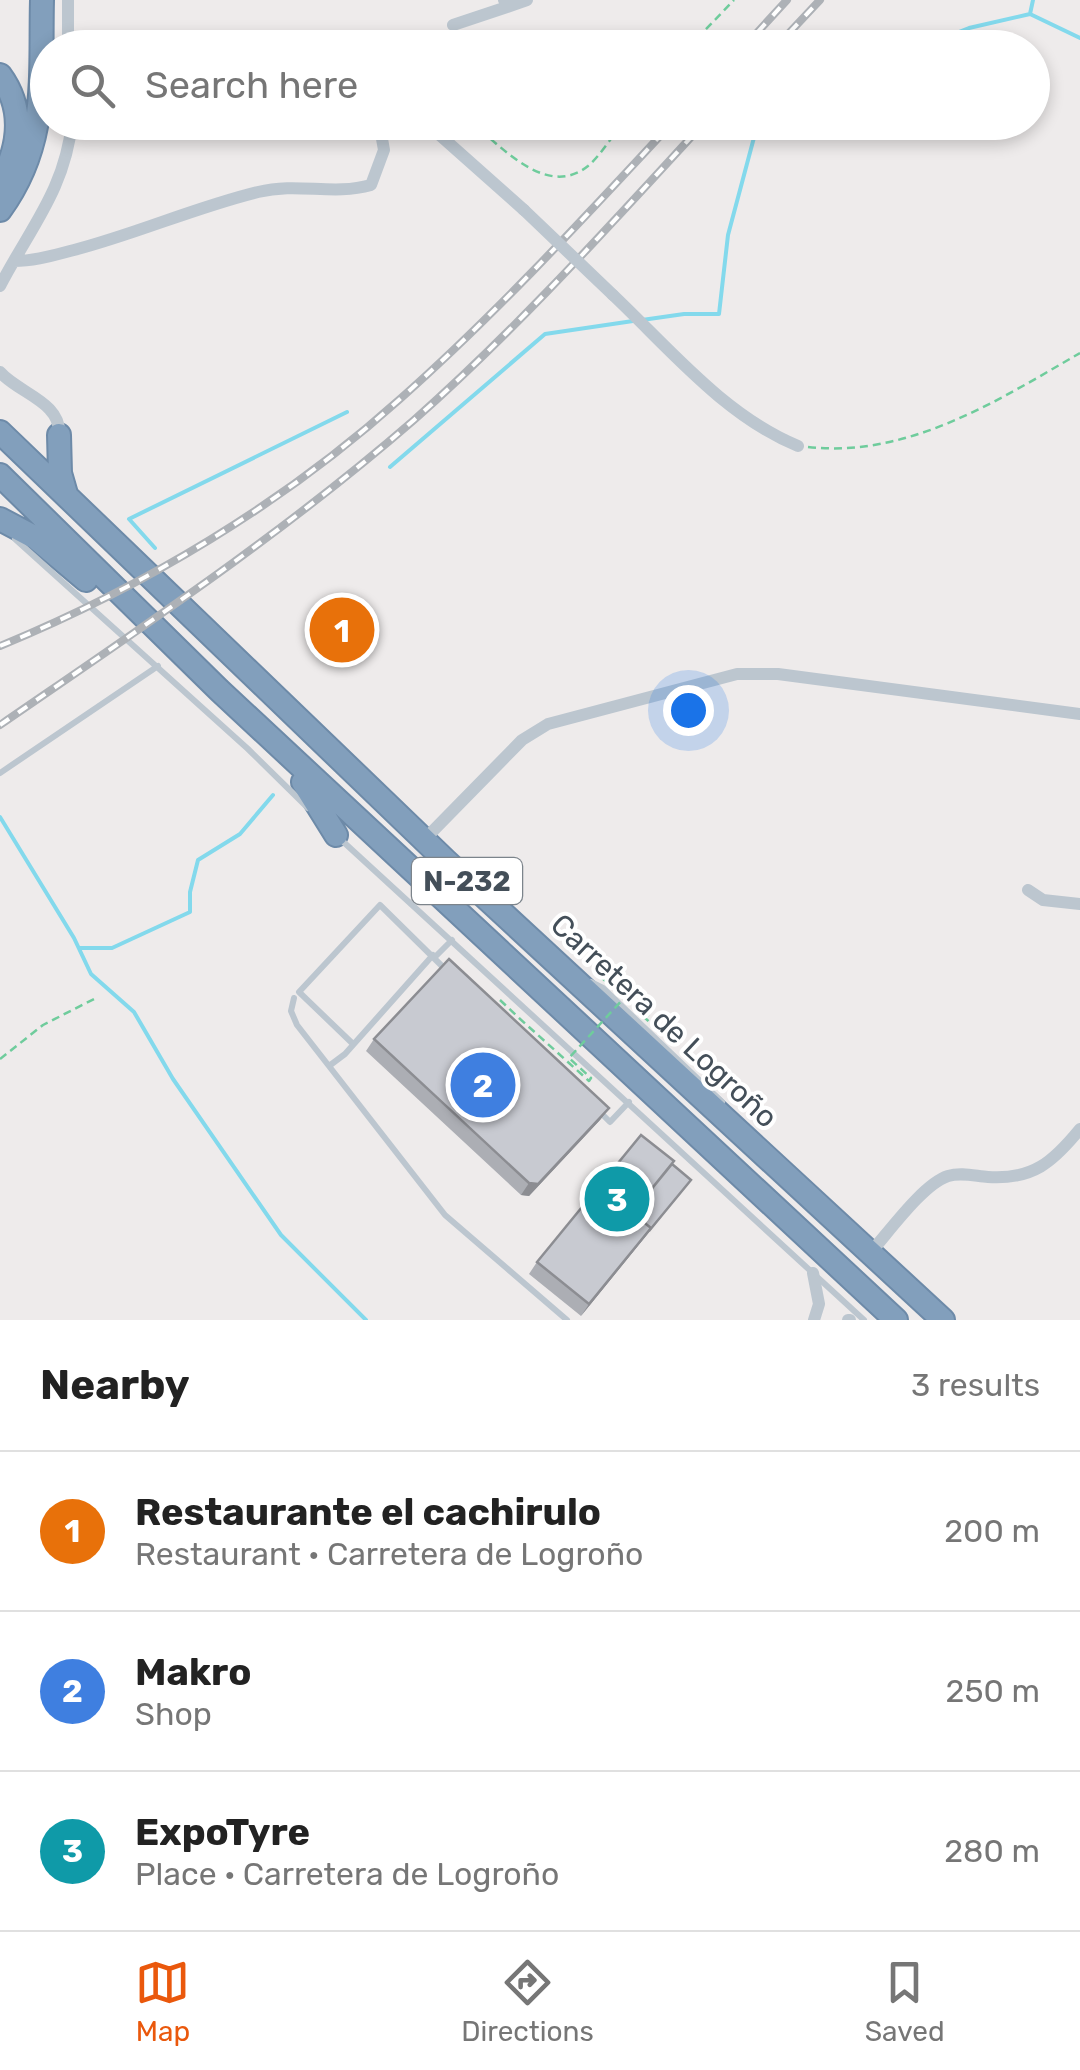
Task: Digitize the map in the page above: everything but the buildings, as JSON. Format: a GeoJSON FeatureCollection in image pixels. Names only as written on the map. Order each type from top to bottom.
{"type":"FeatureCollection","features":[{"type":"Feature","properties":{"kind":"highway"},"geometry":{"type":"LineString","coordinates":[[42,0],[42,30]]}},
{"type":"Feature","properties":{"kind":"highway"},"geometry":{"type":"LineString","coordinates":[[0,74],[9,87],[18,117],[15,148],[0,183]]}},
{"type":"Feature","properties":{"kind":"highway"},"geometry":{"type":"LineString","coordinates":[[0,210],[25,169],[35,140]]}},
{"type":"Feature","properties":{"kind":"highway","name":"Carretera de Logroño"},"geometry":{"type":"LineString","coordinates":[[0,418],[10,429],[13,444],[424,840],[943,1320]]}},
{"type":"Feature","properties":{"kind":"highway"},"geometry":{"type":"LineString","coordinates":[[13,444],[48,444],[59,434]]}},
{"type":"Feature","properties":{"kind":"highway"},"geometry":{"type":"LineString","coordinates":[[59,434],[60,472],[67,497]]}},
{"type":"Feature","properties":{"kind":"highway","name":"Carretera de Logroño"},"geometry":{"type":"LineString","coordinates":[[0,474],[213,684],[896,1320]]}},
{"type":"Feature","properties":{"kind":"highway"},"geometry":{"type":"LineString","coordinates":[[0,523],[36,538],[151,640],[213,684],[312,791],[336,835]]}},
{"type":"Feature","properties":{"kind":"street"},"geometry":{"type":"LineString","coordinates":[[68,0],[68,30]]}},
{"type":"Feature","properties":{"kind":"street"},"geometry":{"type":"LineString","coordinates":[[453,25],[527,0]]}},
{"type":"Feature","properties":{"kind":"street"},"geometry":{"type":"LineString","coordinates":[[0,286],[57,188],[70,140]]}},
{"type":"Feature","properties":{"kind":"street"},"geometry":{"type":"LineString","coordinates":[[14,261],[35,260],[128,236],[259,192],[304,186],[346,192],[371,184],[384,150],[382,140]]}},
{"type":"Feature","properties":{"kind":"street"},"geometry":{"type":"LineString","coordinates":[[445,140],[724,400],[767,434],[798,446]]}},
{"type":"Feature","properties":{"kind":"street"},"geometry":{"type":"LineString","coordinates":[[0,372],[54,412],[60,422],[59,434]]}},
{"type":"Feature","properties":{"kind":"street"},"geometry":{"type":"LineString","coordinates":[[424,840],[522,740],[548,724],[737,674],[778,674],[1080,714]]}},
{"type":"Feature","properties":{"kind":"street"},"geometry":{"type":"LineString","coordinates":[[1028,890],[1043,900],[1080,904]]}},
{"type":"Feature","properties":{"kind":"street"},"geometry":{"type":"LineString","coordinates":[[870,1253],[944,1177],[1023,1176],[1055,1159],[1080,1129]]}},
{"type":"Feature","properties":{"kind":"street"},"geometry":{"type":"LineString","coordinates":[[813,1273],[819,1304],[814,1320]]}},
{"type":"Feature","properties":{"kind":"lane"},"geometry":{"type":"LineString","coordinates":[[0,523],[864,1320]]}},
{"type":"Feature","properties":{"kind":"lane"},"geometry":{"type":"LineString","coordinates":[[0,772],[158,666]]}},
{"type":"Feature","properties":{"kind":"lane"},"geometry":{"type":"LineString","coordinates":[[352,1044],[299,992],[380,905],[459,982]]}},
{"type":"Feature","properties":{"kind":"lane"},"geometry":{"type":"LineString","coordinates":[[329,1066],[452,940]]}},
{"type":"Feature","properties":{"kind":"lane"},"geometry":{"type":"LineString","coordinates":[[294,998],[294,1020],[444,1215],[567,1320]]}},
{"type":"Feature","properties":{"kind":"lane"},"geometry":{"type":"LineString","coordinates":[[596,1109],[610,1122],[628,1102]]}},
{"type":"Feature","properties":{"kind":"path"},"geometry":{"type":"LineString","coordinates":[[705,30],[734,0]]}},
{"type":"Feature","properties":{"kind":"path"},"geometry":{"type":"LineString","coordinates":[[494,140],[540,176],[564,178],[587,167],[609,140]]}},
{"type":"Feature","properties":{"kind":"path"},"geometry":{"type":"LineString","coordinates":[[798,446],[858,450],[906,438],[978,412],[1080,353]]}},
{"type":"Feature","properties":{"kind":"path"},"geometry":{"type":"LineString","coordinates":[[519,1018],[588,1081],[592,1078],[570,1058],[624,998],[601,976],[604,974],[660,1026],[658,1029],[644,1017]]}},
{"type":"Feature","properties":{"kind":"path"},"geometry":{"type":"LineString","coordinates":[[0,1060],[43,1025],[98,997]]}},
{"type":"Feature","properties":{"kind":"waterway"},"geometry":{"type":"LineString","coordinates":[[1030,14],[1033,0]]}},
{"type":"Feature","properties":{"kind":"waterway"},"geometry":{"type":"LineString","coordinates":[[964,30],[1030,14],[1080,38]]}},
{"type":"Feature","properties":{"kind":"waterway"},"geometry":{"type":"LineString","coordinates":[[642,320],[719,314],[728,235],[753,140]]}},
{"type":"Feature","properties":{"kind":"waterway"},"geometry":{"type":"LineString","coordinates":[[390,467],[545,334],[633,321]]}},
{"type":"Feature","properties":{"kind":"waterway"},"geometry":{"type":"LineString","coordinates":[[155,548],[129,519],[347,412]]}},
{"type":"Feature","properties":{"kind":"waterway"},"geometry":{"type":"LineString","coordinates":[[80,948],[112,948],[190,912],[190,892],[198,860],[240,834],[273,795]]}},
{"type":"Feature","properties":{"kind":"waterway"},"geometry":{"type":"LineString","coordinates":[[0,817],[74,938],[91,974],[134,1012],[173,1079],[281,1235],[366,1320]]}},
{"type":"Feature","properties":{"kind":"railway"},"geometry":{"type":"LineString","coordinates":[[760,30],[787,0]]}},
{"type":"Feature","properties":{"kind":"railway"},"geometry":{"type":"LineString","coordinates":[[792,30],[820,0]]}},
{"type":"Feature","properties":{"kind":"railway"},"geometry":{"type":"LineString","coordinates":[[0,646],[159,569],[309,473],[400,399],[506,299],[656,140]]}},
{"type":"Feature","properties":{"kind":"railway"},"geometry":{"type":"LineString","coordinates":[[0,725],[159,616],[365,462],[453,385],[527,312],[688,140]]}},
{"type":"Feature","properties":{"kind":"place","name":"Restaurante el cachirulo"},"geometry":{"type":"Point","coordinates":[342,630]}},
{"type":"Feature","properties":{"kind":"place","name":"Makro"},"geometry":{"type":"Point","coordinates":[483,1085]}},
{"type":"Feature","properties":{"kind":"place","name":"ExpoTyre"},"geometry":{"type":"Point","coordinates":[617,1199]}}]}
